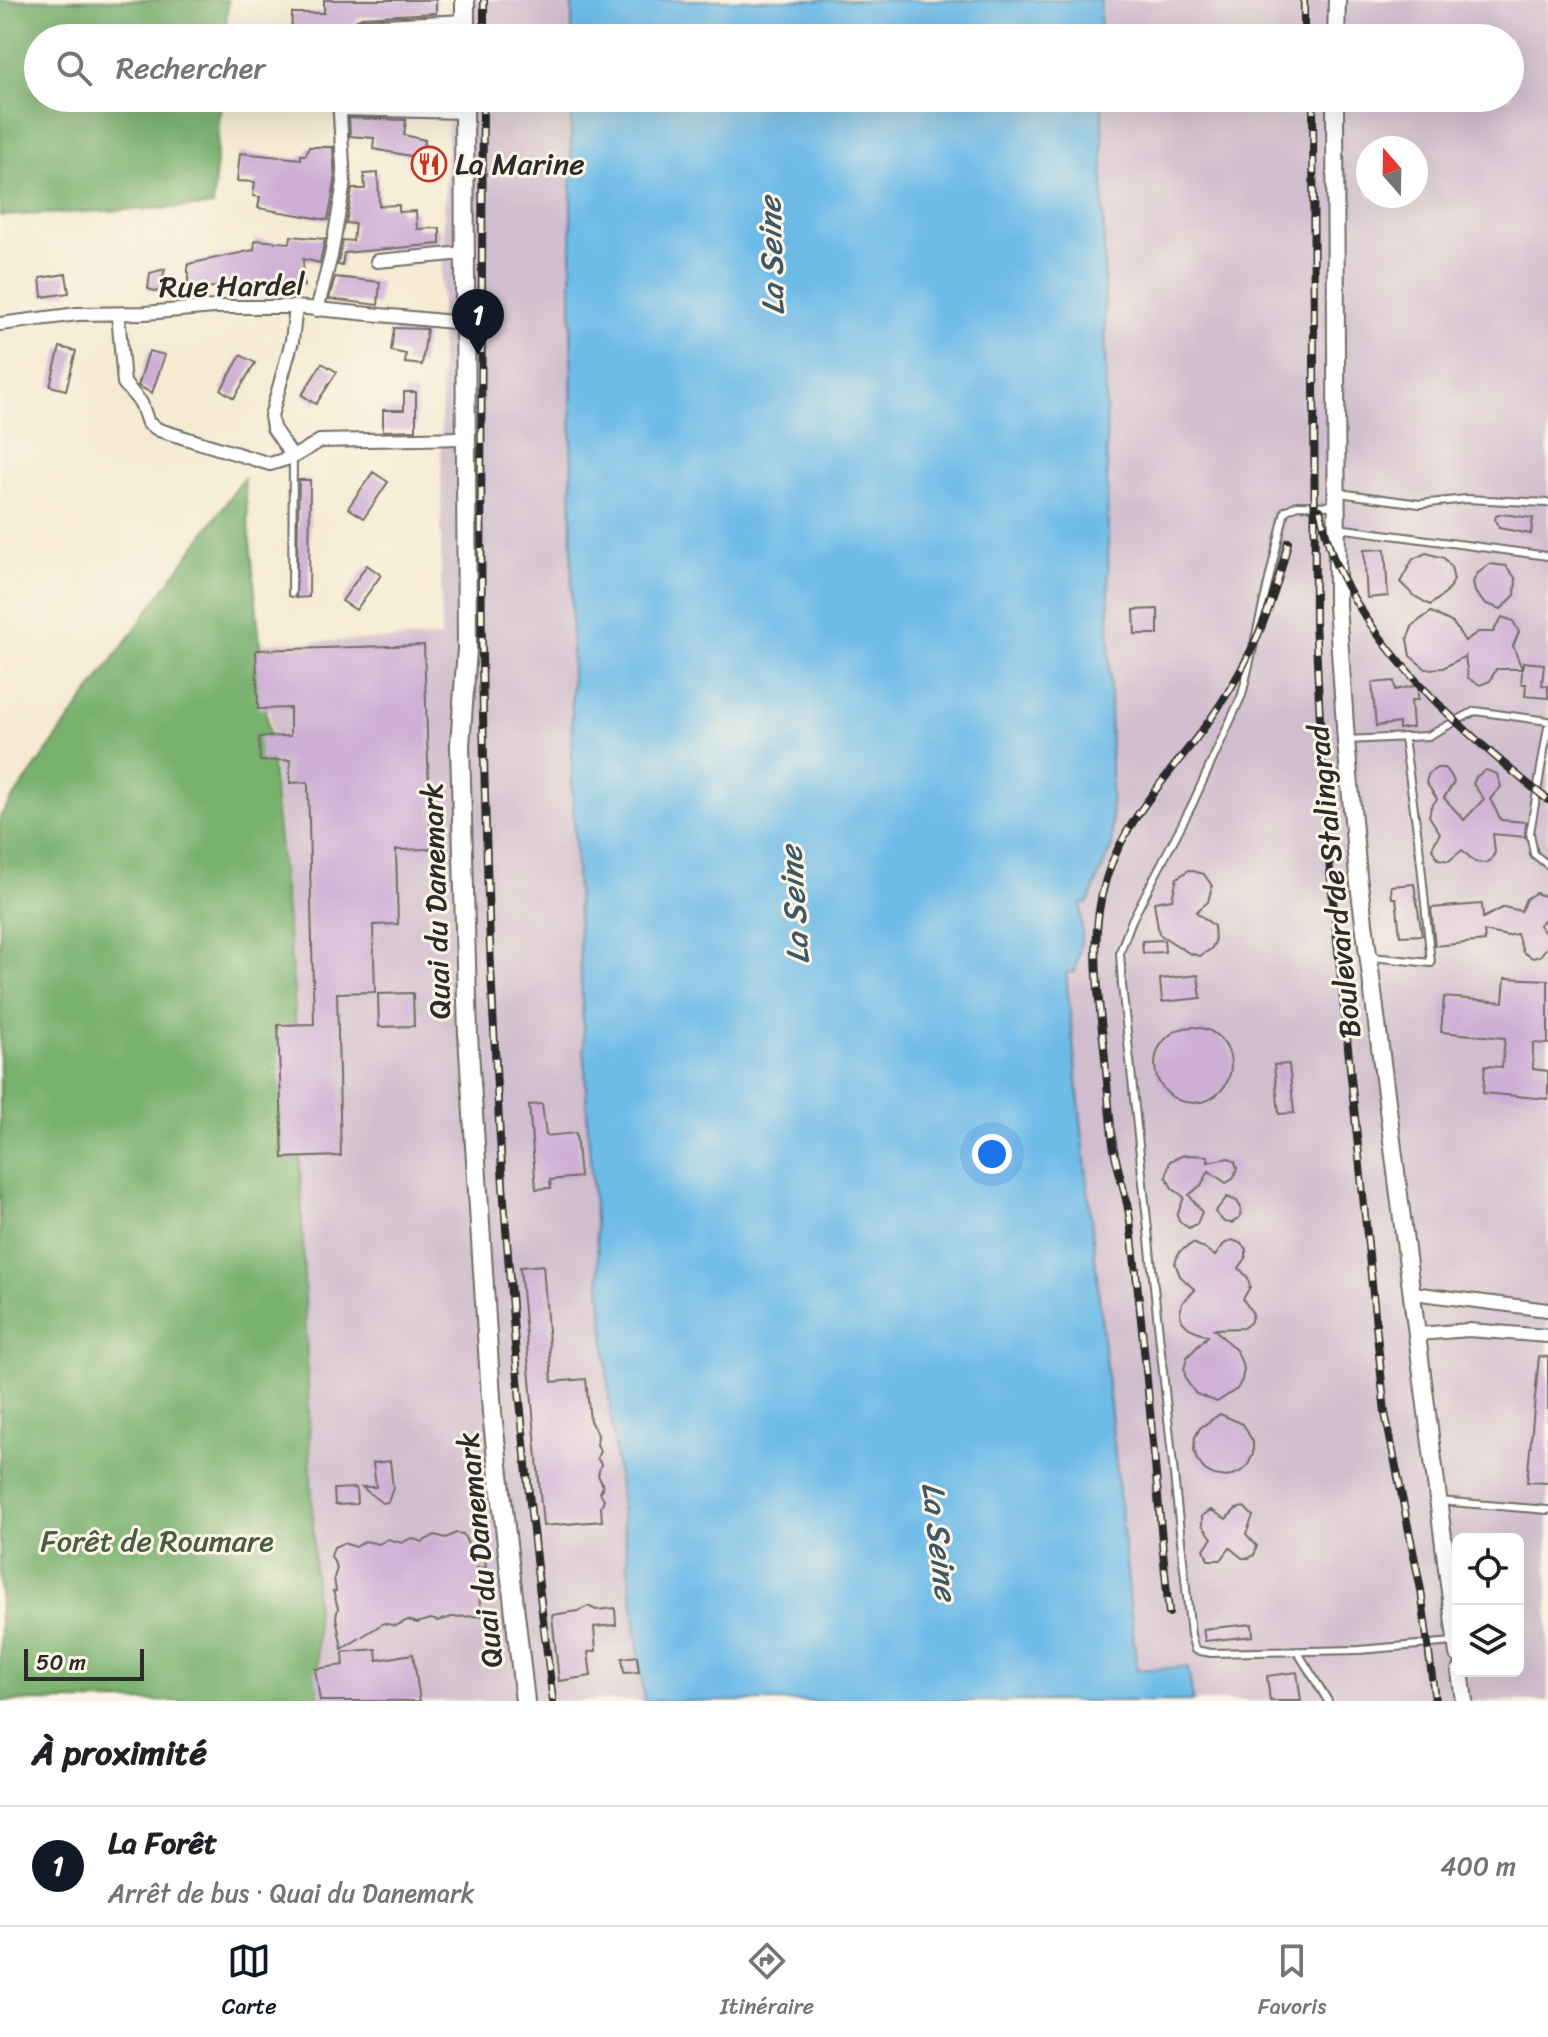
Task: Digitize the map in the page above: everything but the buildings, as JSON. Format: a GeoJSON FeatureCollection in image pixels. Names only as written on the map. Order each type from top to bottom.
{"type":"FeatureCollection","features":[{"type":"Feature","properties":{"kind":"main road"},"geometry":{"type":"LineString","coordinates":[[465,0],[465,24]]}},
{"type":"Feature","properties":{"kind":"main road","name":"Quai du Danemark"},"geometry":{"type":"LineString","coordinates":[[464,112],[467,649],[460,745],[468,1035],[492,1413],[525,1701]]}},
{"type":"Feature","properties":{"kind":"street"},"geometry":{"type":"LineString","coordinates":[[1336,24],[1337,0]]}},
{"type":"Feature","properties":{"kind":"street"},"geometry":{"type":"LineString","coordinates":[[317,310],[331,256],[344,183],[340,112]]}},
{"type":"Feature","properties":{"kind":"street","name":"Boulevard de Stalingrad"},"geometry":{"type":"LineString","coordinates":[[1335,112],[1337,605],[1346,741],[1358,876],[1452,1607]]}},
{"type":"Feature","properties":{"kind":"street"},"geometry":{"type":"LineString","coordinates":[[377,261],[464,253]]}},
{"type":"Feature","properties":{"kind":"street","name":"Rue Hardel"},"geometry":{"type":"LineString","coordinates":[[0,324],[78,314],[214,307],[296,307],[464,323]]}},
{"type":"Feature","properties":{"kind":"street"},"geometry":{"type":"LineString","coordinates":[[293,457],[273,428],[271,416],[292,341],[296,307]]}},
{"type":"Feature","properties":{"kind":"street"},"geometry":{"type":"LineString","coordinates":[[118,314],[124,383],[141,403],[148,423],[159,430],[270,464],[293,457],[320,441],[464,438]]}},
{"type":"Feature","properties":{"kind":"street"},"geometry":{"type":"LineString","coordinates":[[1413,1293],[1548,1310]]}},
{"type":"Feature","properties":{"kind":"street"},"geometry":{"type":"LineString","coordinates":[[1418,1334],[1469,1330],[1548,1336]]}},
{"type":"Feature","properties":{"kind":"street"},"geometry":{"type":"LineString","coordinates":[[1461,1677],[1464,1701]]}},
{"type":"Feature","properties":{"kind":"lane"},"geometry":{"type":"LineString","coordinates":[[292,593],[293,457]]}},
{"type":"Feature","properties":{"kind":"lane"},"geometry":{"type":"LineString","coordinates":[[1452,1648],[1211,1653],[1195,1650],[1120,952],[1132,920],[1192,805],[1242,695],[1285,511],[1297,505],[1336,499],[1420,504],[1466,499],[1548,503]]}},
{"type":"Feature","properties":{"kind":"lane"},"geometry":{"type":"LineString","coordinates":[[1336,527],[1548,556]]}},
{"type":"Feature","properties":{"kind":"lane"},"geometry":{"type":"LineString","coordinates":[[1346,741],[1428,736],[1475,711],[1548,721]]}},
{"type":"Feature","properties":{"kind":"lane"},"geometry":{"type":"LineString","coordinates":[[1548,727],[1530,833],[1534,854],[1548,865]]}},
{"type":"Feature","properties":{"kind":"lane"},"geometry":{"type":"LineString","coordinates":[[1369,956],[1431,963],[1404,738]]}},
{"type":"Feature","properties":{"kind":"lane"},"geometry":{"type":"LineString","coordinates":[[1439,1501],[1548,1510]]}},
{"type":"Feature","properties":{"kind":"lane"},"geometry":{"type":"LineString","coordinates":[[1297,1651],[1328,1701]]}},
{"type":"Feature","properties":{"kind":"shaded area"},"geometry":{"type":"Polygon","coordinates":[[[452,0],[593,0],[592,24],[451,24],[452,0]]]}},
{"type":"Feature","properties":{"kind":"shaded area"},"geometry":{"type":"Polygon","coordinates":[[[1103,0],[1548,0],[1548,1701],[1193,1701],[1188,1667],[1137,1670],[1066,972],[1075,972],[1082,936],[1081,903],[1112,845],[1103,112],[1524,112],[1524,24],[1103,24],[1103,0]]]}},
{"type":"Feature","properties":{"kind":"shaded area"},"geometry":{"type":"Polygon","coordinates":[[[448,112],[591,112],[698,1701],[319,1701],[294,993],[264,643],[441,638],[441,289],[448,112]]]}},
{"type":"Feature","properties":{"kind":"green space"},"geometry":{"type":"Polygon","coordinates":[[[0,0],[228,0],[226,24],[24,24],[24,112],[220,112],[213,206],[0,216],[0,0]]]}},
{"type":"Feature","properties":{"kind":"green space","name":"Forêt de Roumare"},"geometry":{"type":"Polygon","coordinates":[[[244,478],[294,993],[319,1701],[0,1701],[0,816],[244,478]]]}},
{"type":"Feature","properties":{"kind":"water"},"geometry":{"type":"Polygon","coordinates":[[[572,0],[1101,0],[1101,24],[572,24],[572,0]]]}},
{"type":"Feature","properties":{"kind":"water","name":"La Seine"},"geometry":{"type":"Polygon","coordinates":[[[571,112],[1102,112],[1112,845],[1088,903],[1081,904],[1082,936],[1075,972],[1066,973],[1137,1670],[1188,1667],[1193,1701],[644,1701],[611,1418],[588,1133],[572,782],[571,112]]]}},
{"type":"Feature","properties":{"kind":"railway"},"geometry":{"type":"LineString","coordinates":[[484,0],[484,24]]}},
{"type":"Feature","properties":{"kind":"railway"},"geometry":{"type":"LineString","coordinates":[[1304,0],[1304,24]]}},
{"type":"Feature","properties":{"kind":"railway"},"geometry":{"type":"LineString","coordinates":[[483,112],[481,585],[489,917],[512,1310],[553,1701]]}},
{"type":"Feature","properties":{"kind":"railway"},"geometry":{"type":"LineString","coordinates":[[1313,112],[1315,621],[1325,821],[1385,1413],[1421,1590],[1435,1701]]}},
{"type":"Feature","properties":{"kind":"railway"},"geometry":{"type":"LineString","coordinates":[[1320,510],[1338,569],[1378,635],[1458,723],[1548,800]]}},
{"type":"Feature","properties":{"kind":"railway"},"geometry":{"type":"LineString","coordinates":[[1169,1613],[1130,1221],[1110,1120],[1098,984],[1098,921],[1106,879],[1127,832],[1218,708],[1252,649],[1269,608],[1288,542]]}},
{"type":"Feature","properties":{"kind":"place","name":"La Marine"},"geometry":{"type":"Point","coordinates":[429,164]}},
{"type":"Feature","properties":{"kind":"place","name":"La Forêt"},"geometry":{"type":"Point","coordinates":[478,355]}}]}
